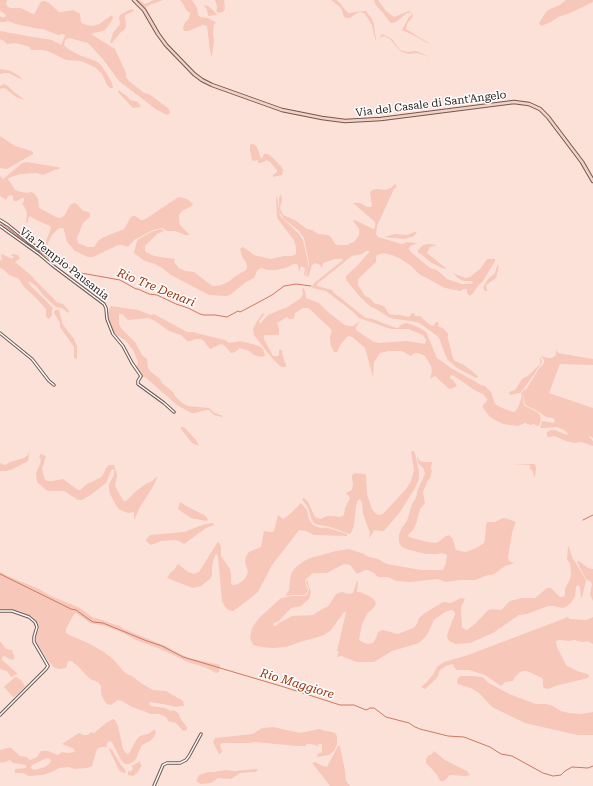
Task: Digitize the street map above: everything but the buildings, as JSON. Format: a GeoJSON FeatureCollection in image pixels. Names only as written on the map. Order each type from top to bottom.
{"type":"FeatureCollection","features":[{"type":"Feature","properties":{"kind":"main road","name":"Via del Casale di Sant'Angelo"},"geometry":{"type":"LineString","coordinates":[[134,0],[144,10],[158,34],[166,44],[196,76],[212,85],[282,110],[319,118],[344,121],[382,119],[515,102],[529,104],[540,109],[548,117],[583,164],[593,182]]}},
{"type":"Feature","properties":{"kind":"street"},"geometry":{"type":"LineString","coordinates":[[0,220],[42,251]]}},
{"type":"Feature","properties":{"kind":"street","name":"Via Tempio Pausania"},"geometry":{"type":"LineString","coordinates":[[0,226],[104,304],[113,334],[123,346],[141,376],[138,384],[174,412]]}},
{"type":"Feature","properties":{"kind":"street"},"geometry":{"type":"LineString","coordinates":[[0,333],[32,358],[49,381],[54,385]]}},
{"type":"Feature","properties":{"kind":"street"},"geometry":{"type":"LineString","coordinates":[[0,611],[8,610],[16,612],[30,618],[34,622],[37,627],[34,642],[48,666],[0,715]]}},
{"type":"Feature","properties":{"kind":"street"},"geometry":{"type":"LineString","coordinates":[[154,786],[163,765],[167,763],[181,763],[186,760],[201,734]]}},
{"type":"Feature","properties":{"kind":"shaded area"},"geometry":{"type":"Polygon","coordinates":[[[0,0],[7,0],[6,4],[8,7],[21,8],[33,14],[40,3],[45,1],[59,12],[73,10],[79,13],[83,24],[93,26],[99,24],[112,15],[113,18],[106,29],[92,34],[115,49],[129,81],[144,93],[149,94],[169,109],[170,113],[167,115],[157,110],[119,81],[102,58],[88,43],[69,38],[65,40],[64,45],[79,55],[100,64],[112,83],[113,88],[110,88],[107,85],[102,74],[96,68],[86,63],[66,60],[50,52],[33,50],[30,49],[30,47],[15,43],[7,44],[0,39],[0,31],[52,40],[61,45],[65,36],[64,34],[58,35],[43,29],[8,21],[0,22],[0,16],[3,18],[6,16],[0,11],[0,0]]]}},
{"type":"Feature","properties":{"kind":"shaded area"},"geometry":{"type":"Polygon","coordinates":[[[136,0],[139,0],[145,4],[154,0],[163,0],[147,6],[145,9],[136,0]]]}},
{"type":"Feature","properties":{"kind":"shaded area"},"geometry":{"type":"Polygon","coordinates":[[[180,0],[192,0],[200,17],[208,18],[216,22],[214,24],[212,56],[207,26],[203,25],[188,31],[184,31],[184,24],[189,18],[190,13],[186,10],[180,0]]]}},
{"type":"Feature","properties":{"kind":"shaded area"},"geometry":{"type":"Polygon","coordinates":[[[215,0],[224,0],[225,9],[223,12],[217,12],[215,0]]]}},
{"type":"Feature","properties":{"kind":"shaded area"},"geometry":{"type":"Polygon","coordinates":[[[331,0],[338,1],[348,13],[366,11],[374,24],[376,41],[372,25],[365,14],[361,12],[350,18],[344,17],[340,7],[331,0]]]}},
{"type":"Feature","properties":{"kind":"shaded area"},"geometry":{"type":"Polygon","coordinates":[[[374,0],[378,0],[386,11],[394,17],[409,11],[411,12],[407,13],[396,22],[391,23],[375,4],[374,0]]]}},
{"type":"Feature","properties":{"kind":"shaded area"},"geometry":{"type":"Polygon","coordinates":[[[566,0],[593,0],[593,2],[541,26],[539,23],[546,12],[560,5],[566,0]]]}},
{"type":"Feature","properties":{"kind":"shaded area"},"geometry":{"type":"Polygon","coordinates":[[[204,5],[208,6],[217,15],[208,16],[204,5]]]}},
{"type":"Feature","properties":{"kind":"shaded area"},"geometry":{"type":"Polygon","coordinates":[[[132,9],[134,10],[132,12],[125,15],[125,29],[112,43],[110,43],[113,33],[120,24],[120,15],[132,9]]]}},
{"type":"Feature","properties":{"kind":"shaded area"},"geometry":{"type":"Polygon","coordinates":[[[412,12],[413,16],[407,24],[406,29],[430,44],[402,30],[412,12]]]}},
{"type":"Feature","properties":{"kind":"shaded area"},"geometry":{"type":"Polygon","coordinates":[[[382,34],[392,39],[400,50],[408,52],[416,51],[430,57],[417,53],[408,54],[400,51],[390,39],[384,36],[378,41],[382,34]]]}},
{"type":"Feature","properties":{"kind":"shaded area"},"geometry":{"type":"Polygon","coordinates":[[[0,69],[11,71],[23,80],[8,73],[0,74],[0,69]]]}},
{"type":"Feature","properties":{"kind":"shaded area"},"geometry":{"type":"Polygon","coordinates":[[[4,84],[25,100],[16,97],[6,89],[0,89],[0,86],[4,84]]]}},
{"type":"Feature","properties":{"kind":"shaded area"},"geometry":{"type":"Polygon","coordinates":[[[118,90],[130,100],[138,102],[141,107],[133,108],[118,92],[118,90]]]}},
{"type":"Feature","properties":{"kind":"shaded area"},"geometry":{"type":"Polygon","coordinates":[[[0,136],[15,146],[33,152],[33,154],[7,169],[0,168],[0,136]]]}},
{"type":"Feature","properties":{"kind":"shaded area"},"geometry":{"type":"Polygon","coordinates":[[[251,144],[256,146],[261,158],[264,154],[268,154],[281,166],[283,170],[282,175],[273,177],[277,170],[270,162],[266,160],[258,163],[257,160],[252,160],[250,150],[251,144]]]}},
{"type":"Feature","properties":{"kind":"shaded area"},"geometry":{"type":"Polygon","coordinates":[[[27,162],[59,167],[60,169],[43,175],[37,173],[21,174],[11,177],[8,179],[15,190],[34,193],[38,199],[39,207],[56,217],[60,218],[64,216],[70,205],[74,203],[77,204],[82,210],[90,213],[90,217],[83,223],[77,238],[78,243],[88,247],[94,247],[99,240],[104,237],[124,229],[131,217],[135,216],[141,220],[144,220],[180,197],[187,199],[193,204],[182,211],[179,215],[180,225],[190,235],[185,235],[175,231],[167,231],[162,228],[153,230],[134,240],[128,247],[118,245],[93,257],[88,257],[75,251],[67,242],[64,230],[61,228],[52,235],[47,245],[45,245],[51,228],[50,226],[30,216],[28,222],[26,222],[27,213],[22,204],[24,198],[14,201],[12,195],[8,196],[6,200],[0,196],[0,176],[3,179],[22,163],[27,162]]]}},
{"type":"Feature","properties":{"kind":"shaded area"},"geometry":{"type":"Polygon","coordinates":[[[396,183],[397,187],[394,189],[377,226],[376,234],[378,237],[402,244],[407,242],[416,243],[410,246],[409,249],[412,253],[430,268],[437,270],[447,279],[462,284],[473,283],[472,281],[464,281],[459,279],[453,273],[465,278],[470,277],[481,268],[487,259],[495,259],[495,261],[483,281],[470,296],[467,293],[467,289],[463,289],[461,291],[445,288],[419,274],[401,259],[383,253],[377,255],[376,262],[358,279],[358,285],[365,296],[370,298],[374,303],[384,306],[389,314],[409,317],[412,313],[414,313],[415,316],[420,316],[430,325],[433,326],[436,322],[438,322],[438,326],[444,329],[448,334],[448,339],[455,361],[464,365],[478,377],[476,378],[457,368],[447,359],[439,338],[421,324],[390,318],[371,307],[360,297],[346,280],[346,276],[370,251],[352,256],[317,284],[317,286],[332,290],[366,318],[398,328],[402,324],[407,323],[426,332],[437,358],[451,368],[485,386],[491,392],[495,404],[502,408],[513,412],[516,411],[522,396],[521,393],[526,388],[523,402],[525,406],[540,415],[541,419],[539,426],[525,423],[518,426],[503,424],[490,417],[483,408],[483,405],[487,399],[483,394],[451,375],[450,378],[457,386],[451,389],[435,376],[430,379],[432,371],[431,366],[425,356],[418,353],[414,353],[411,356],[402,351],[388,351],[380,353],[374,362],[373,377],[365,348],[352,337],[348,336],[341,344],[337,352],[334,352],[330,339],[332,331],[308,308],[303,308],[295,313],[293,319],[289,319],[287,317],[277,323],[279,335],[264,336],[264,339],[273,356],[278,356],[279,350],[282,350],[286,367],[280,366],[272,358],[254,335],[253,329],[262,314],[265,313],[259,321],[260,324],[268,315],[286,308],[301,298],[303,294],[302,288],[305,291],[306,298],[319,303],[345,325],[353,326],[360,321],[356,327],[356,330],[374,342],[407,341],[425,344],[426,340],[423,335],[408,329],[391,329],[359,318],[326,291],[312,288],[313,284],[343,260],[335,259],[323,263],[322,268],[320,265],[315,263],[312,265],[309,276],[306,277],[309,264],[304,238],[299,231],[284,219],[279,209],[279,198],[281,194],[282,200],[280,208],[283,215],[295,220],[307,229],[318,234],[328,235],[335,244],[347,245],[354,242],[359,235],[359,229],[353,221],[355,220],[374,229],[375,226],[375,222],[353,203],[360,203],[367,207],[371,207],[370,193],[372,190],[385,190],[391,188],[396,183]]]}},
{"type":"Feature","properties":{"kind":"shaded area"},"geometry":{"type":"Polygon","coordinates":[[[277,197],[280,216],[298,233],[303,240],[308,263],[305,276],[305,268],[301,266],[299,272],[297,264],[276,270],[267,270],[262,268],[257,271],[254,278],[246,282],[230,295],[209,295],[171,275],[155,264],[145,261],[134,253],[137,241],[139,239],[151,232],[161,229],[164,231],[157,234],[145,246],[146,252],[154,256],[175,259],[174,262],[179,268],[185,271],[194,272],[211,285],[221,285],[246,270],[246,262],[242,257],[240,249],[243,247],[254,255],[271,259],[296,254],[294,240],[277,218],[277,197]]]}},
{"type":"Feature","properties":{"kind":"shaded area"},"geometry":{"type":"Polygon","coordinates":[[[417,232],[414,236],[404,239],[384,237],[395,234],[407,235],[417,232]]]}},
{"type":"Feature","properties":{"kind":"shaded area"},"geometry":{"type":"Polygon","coordinates":[[[423,245],[437,245],[430,247],[427,253],[447,269],[430,262],[418,253],[418,250],[423,245]]]}},
{"type":"Feature","properties":{"kind":"shaded area"},"geometry":{"type":"Polygon","coordinates":[[[1,254],[12,259],[14,256],[11,256],[12,254],[18,255],[20,258],[15,262],[33,277],[56,302],[63,304],[69,311],[68,313],[62,308],[56,307],[36,286],[28,282],[53,308],[52,315],[49,319],[46,317],[46,309],[23,286],[19,279],[9,275],[0,268],[0,259],[1,261],[2,260],[1,254]]]}},
{"type":"Feature","properties":{"kind":"shaded area"},"geometry":{"type":"Polygon","coordinates":[[[499,265],[496,278],[486,285],[487,291],[485,291],[483,288],[484,286],[488,279],[495,273],[497,266],[499,265]]]}},
{"type":"Feature","properties":{"kind":"shaded area"},"geometry":{"type":"Polygon","coordinates":[[[111,306],[138,310],[151,315],[154,314],[187,332],[193,332],[225,340],[229,343],[241,341],[259,346],[263,349],[265,356],[261,357],[254,355],[249,351],[240,348],[231,353],[224,345],[221,344],[210,349],[203,340],[195,339],[187,341],[181,335],[169,331],[149,318],[128,320],[122,314],[119,314],[119,324],[121,328],[135,342],[142,355],[147,359],[148,368],[150,371],[173,392],[182,403],[188,406],[209,408],[215,413],[223,416],[214,415],[209,410],[191,413],[177,405],[141,375],[136,368],[138,362],[133,350],[125,340],[113,333],[108,321],[108,313],[111,306]]]}},
{"type":"Feature","properties":{"kind":"shaded area"},"geometry":{"type":"Polygon","coordinates":[[[56,310],[59,310],[63,325],[74,339],[77,346],[77,359],[74,358],[74,347],[60,327],[60,323],[54,313],[56,310]]]}},
{"type":"Feature","properties":{"kind":"shaded area"},"geometry":{"type":"Polygon","coordinates":[[[556,349],[558,353],[593,359],[593,365],[560,364],[549,393],[593,408],[593,438],[590,436],[589,437],[593,441],[593,446],[581,442],[574,443],[566,441],[554,436],[547,437],[547,432],[551,430],[567,435],[568,434],[564,430],[557,427],[540,428],[542,421],[554,423],[554,419],[546,417],[525,404],[524,393],[544,363],[541,356],[552,358],[556,355],[556,349]]]}},
{"type":"Feature","properties":{"kind":"shaded area"},"geometry":{"type":"Polygon","coordinates":[[[540,357],[542,362],[541,364],[525,387],[520,393],[510,395],[509,392],[515,390],[522,379],[529,375],[540,364],[540,357]]]}},
{"type":"Feature","properties":{"kind":"shaded area"},"geometry":{"type":"Polygon","coordinates":[[[181,427],[185,428],[196,440],[199,446],[192,443],[181,427]]]}},
{"type":"Feature","properties":{"kind":"shaded area"},"geometry":{"type":"Polygon","coordinates":[[[30,449],[28,461],[11,470],[0,471],[0,463],[5,465],[24,458],[28,455],[30,449]]]}},
{"type":"Feature","properties":{"kind":"shaded area"},"geometry":{"type":"Polygon","coordinates":[[[413,451],[415,453],[419,479],[400,512],[384,531],[374,530],[369,539],[370,533],[363,514],[360,499],[358,500],[356,506],[354,526],[349,534],[330,527],[315,524],[312,520],[308,508],[302,499],[304,498],[308,502],[315,517],[320,519],[327,516],[341,517],[344,515],[345,508],[350,498],[346,493],[352,490],[352,475],[355,473],[366,475],[367,494],[372,509],[376,514],[383,514],[406,489],[411,481],[414,470],[411,452],[413,451]]]}},
{"type":"Feature","properties":{"kind":"shaded area"},"geometry":{"type":"Polygon","coordinates":[[[41,454],[46,456],[42,469],[45,480],[52,481],[63,479],[78,490],[100,478],[109,465],[114,465],[117,475],[115,486],[124,501],[157,477],[134,520],[134,512],[128,513],[120,510],[110,494],[109,484],[114,475],[114,470],[112,469],[106,483],[92,494],[82,500],[78,500],[66,492],[46,490],[37,482],[36,473],[40,464],[41,460],[39,456],[41,454]]]}},
{"type":"Feature","properties":{"kind":"shaded area"},"geometry":{"type":"Polygon","coordinates":[[[417,456],[420,461],[432,462],[432,471],[423,492],[425,503],[420,509],[416,524],[408,535],[409,537],[435,543],[449,535],[453,539],[456,550],[465,552],[484,543],[487,522],[495,522],[503,518],[508,519],[516,522],[512,533],[508,558],[510,562],[515,563],[505,566],[494,574],[475,580],[446,582],[437,579],[411,582],[396,581],[388,577],[378,577],[368,570],[357,574],[350,565],[344,564],[327,573],[313,573],[306,579],[305,582],[308,590],[306,594],[285,596],[289,590],[292,572],[296,567],[310,558],[336,551],[349,549],[378,559],[387,564],[421,570],[443,570],[447,555],[441,553],[426,554],[409,550],[401,546],[399,542],[401,529],[407,521],[412,504],[416,498],[418,489],[425,474],[424,469],[418,463],[417,456]]]}},
{"type":"Feature","properties":{"kind":"shaded area"},"geometry":{"type":"Polygon","coordinates":[[[512,464],[535,464],[535,478],[532,470],[529,469],[530,465],[512,464]]]}},
{"type":"Feature","properties":{"kind":"shaded area"},"geometry":{"type":"Polygon","coordinates":[[[180,502],[206,516],[208,520],[206,521],[191,518],[178,509],[180,502]]]}},
{"type":"Feature","properties":{"kind":"shaded area"},"geometry":{"type":"Polygon","coordinates":[[[301,503],[307,510],[309,520],[313,525],[347,534],[347,536],[314,535],[306,531],[299,530],[272,565],[258,592],[233,611],[228,610],[222,601],[217,554],[215,555],[212,566],[211,578],[201,586],[193,588],[167,578],[178,564],[188,572],[194,574],[199,572],[219,542],[221,547],[221,556],[230,569],[231,583],[232,585],[238,584],[245,579],[248,572],[245,562],[246,556],[249,552],[261,547],[264,531],[274,531],[278,515],[283,519],[301,503]]]}},
{"type":"Feature","properties":{"kind":"shaded area"},"geometry":{"type":"Polygon","coordinates":[[[213,523],[214,525],[206,528],[184,544],[175,540],[160,541],[151,545],[146,541],[150,535],[184,532],[205,524],[213,523]]]}},
{"type":"Feature","properties":{"kind":"shaded area"},"geometry":{"type":"Polygon","coordinates":[[[568,547],[572,557],[586,580],[582,598],[580,587],[577,585],[575,596],[571,603],[567,606],[563,608],[548,606],[527,614],[519,615],[493,633],[470,643],[455,644],[449,641],[447,637],[448,632],[455,614],[454,611],[451,610],[445,612],[434,620],[427,635],[419,643],[392,651],[374,662],[357,662],[341,656],[337,657],[346,612],[344,612],[331,630],[324,635],[286,647],[273,648],[253,645],[250,638],[252,628],[259,618],[281,598],[307,595],[309,589],[306,582],[307,580],[311,592],[309,599],[301,606],[291,608],[279,621],[274,623],[274,626],[292,616],[313,615],[327,607],[336,594],[342,592],[349,594],[353,593],[357,581],[357,592],[371,597],[376,603],[362,624],[359,640],[364,643],[373,643],[378,632],[383,630],[398,634],[413,628],[417,624],[419,618],[425,613],[443,602],[451,603],[461,598],[465,599],[461,609],[462,627],[467,630],[487,611],[491,609],[501,610],[510,601],[522,598],[535,598],[547,588],[551,588],[560,597],[563,597],[565,595],[565,589],[571,574],[570,563],[567,560],[568,547]]]}},
{"type":"Feature","properties":{"kind":"shaded area"},"geometry":{"type":"Polygon","coordinates":[[[579,561],[588,568],[593,569],[593,601],[590,594],[592,584],[586,579],[577,562],[579,561]]]}},
{"type":"Feature","properties":{"kind":"shaded area"},"geometry":{"type":"Polygon","coordinates":[[[0,572],[80,608],[92,617],[118,625],[189,658],[220,665],[219,672],[216,673],[136,640],[121,632],[105,626],[90,623],[76,613],[66,629],[66,633],[69,635],[104,652],[113,659],[126,674],[132,676],[153,690],[166,691],[183,701],[184,706],[176,707],[150,702],[149,704],[151,706],[165,708],[171,711],[174,710],[179,714],[180,718],[187,727],[187,730],[183,731],[176,723],[168,721],[166,717],[159,714],[151,714],[132,707],[122,701],[118,700],[111,705],[107,704],[101,694],[101,686],[98,682],[90,679],[71,661],[68,661],[66,668],[55,668],[49,662],[36,642],[36,636],[39,629],[37,623],[32,618],[18,612],[0,609],[0,572]]]}},
{"type":"Feature","properties":{"kind":"shaded area"},"geometry":{"type":"Polygon","coordinates":[[[568,617],[570,619],[586,620],[593,617],[593,644],[587,641],[556,641],[557,647],[566,665],[577,671],[588,674],[588,678],[548,689],[544,688],[542,678],[527,671],[523,671],[515,677],[513,681],[505,682],[501,686],[485,675],[469,670],[457,670],[453,664],[440,670],[437,678],[425,689],[421,687],[427,682],[437,667],[444,662],[468,655],[568,617]]]}},
{"type":"Feature","properties":{"kind":"shaded area"},"geometry":{"type":"Polygon","coordinates":[[[0,641],[6,649],[12,650],[14,656],[14,659],[12,660],[5,656],[2,657],[2,660],[17,673],[11,677],[7,671],[0,668],[0,641]]]}},
{"type":"Feature","properties":{"kind":"shaded area"},"geometry":{"type":"Polygon","coordinates":[[[461,676],[482,677],[489,683],[509,694],[536,704],[553,706],[561,711],[581,714],[593,712],[593,735],[577,735],[525,723],[492,707],[473,689],[458,684],[458,678],[461,676]]]}},
{"type":"Feature","properties":{"kind":"shaded area"},"geometry":{"type":"Polygon","coordinates":[[[16,677],[21,680],[25,686],[13,697],[4,687],[16,677]]]}},
{"type":"Feature","properties":{"kind":"shaded area"},"geometry":{"type":"Polygon","coordinates":[[[113,719],[115,720],[118,726],[123,749],[128,754],[140,736],[148,734],[155,729],[156,733],[150,741],[142,745],[136,759],[129,764],[125,764],[121,760],[112,742],[109,741],[107,743],[107,747],[97,749],[92,766],[87,768],[59,768],[43,775],[29,776],[23,773],[15,773],[15,769],[26,768],[26,765],[13,763],[10,760],[2,763],[0,762],[0,750],[7,748],[11,748],[20,756],[27,757],[30,760],[37,757],[41,751],[48,751],[58,755],[62,752],[75,752],[74,749],[62,744],[79,733],[88,735],[91,732],[94,733],[113,719]],[[47,758],[32,765],[31,768],[35,770],[45,767],[51,761],[47,758]]]}},
{"type":"Feature","properties":{"kind":"shaded area"},"geometry":{"type":"Polygon","coordinates":[[[273,727],[300,733],[320,729],[332,732],[337,736],[337,745],[334,751],[329,755],[317,757],[318,754],[322,752],[322,744],[318,744],[319,746],[306,744],[306,746],[297,746],[254,742],[222,743],[220,745],[222,751],[219,754],[213,742],[215,738],[253,734],[262,728],[273,727]]]}},
{"type":"Feature","properties":{"kind":"shaded area"},"geometry":{"type":"Polygon","coordinates":[[[338,746],[340,746],[346,781],[350,786],[330,786],[312,763],[315,762],[327,767],[338,746]]]}},
{"type":"Feature","properties":{"kind":"shaded area"},"geometry":{"type":"Polygon","coordinates":[[[110,748],[124,768],[125,773],[119,770],[109,749],[110,748]]]}},
{"type":"Feature","properties":{"kind":"shaded area"},"geometry":{"type":"Polygon","coordinates":[[[434,751],[445,760],[467,771],[470,775],[450,775],[444,781],[440,781],[437,775],[426,763],[428,756],[434,751]]]}},
{"type":"Feature","properties":{"kind":"shaded area"},"geometry":{"type":"Polygon","coordinates":[[[140,761],[140,764],[142,765],[137,773],[133,776],[128,775],[128,771],[130,772],[133,769],[132,765],[140,761]]]}},
{"type":"Feature","properties":{"kind":"shaded area"},"geometry":{"type":"Polygon","coordinates":[[[258,770],[256,772],[240,773],[231,779],[218,778],[211,783],[201,784],[196,781],[199,775],[208,772],[258,770]]]}},
{"type":"Feature","properties":{"kind":"waterway","name":"Rio Tre Denari"},"geometry":{"type":"LineString","coordinates":[[0,222],[36,250],[52,260],[81,273],[120,280],[136,289],[149,294],[157,295],[204,315],[227,317],[238,311],[240,312],[272,295],[284,286],[296,284],[311,286]]}},
{"type":"Feature","properties":{"kind":"waterway"},"geometry":{"type":"LineString","coordinates":[[583,520],[593,515]]}},
{"type":"Feature","properties":{"kind":"waterway","name":"Rio Maggiore"},"geometry":{"type":"LineString","coordinates":[[0,574],[71,609],[76,610],[93,622],[103,623],[162,646],[183,657],[340,705],[354,705],[366,710],[374,708],[386,717],[409,723],[420,729],[448,736],[464,737],[490,747],[501,754],[512,756],[543,773],[553,776],[561,775],[572,767],[588,768],[593,766]]}}]}
